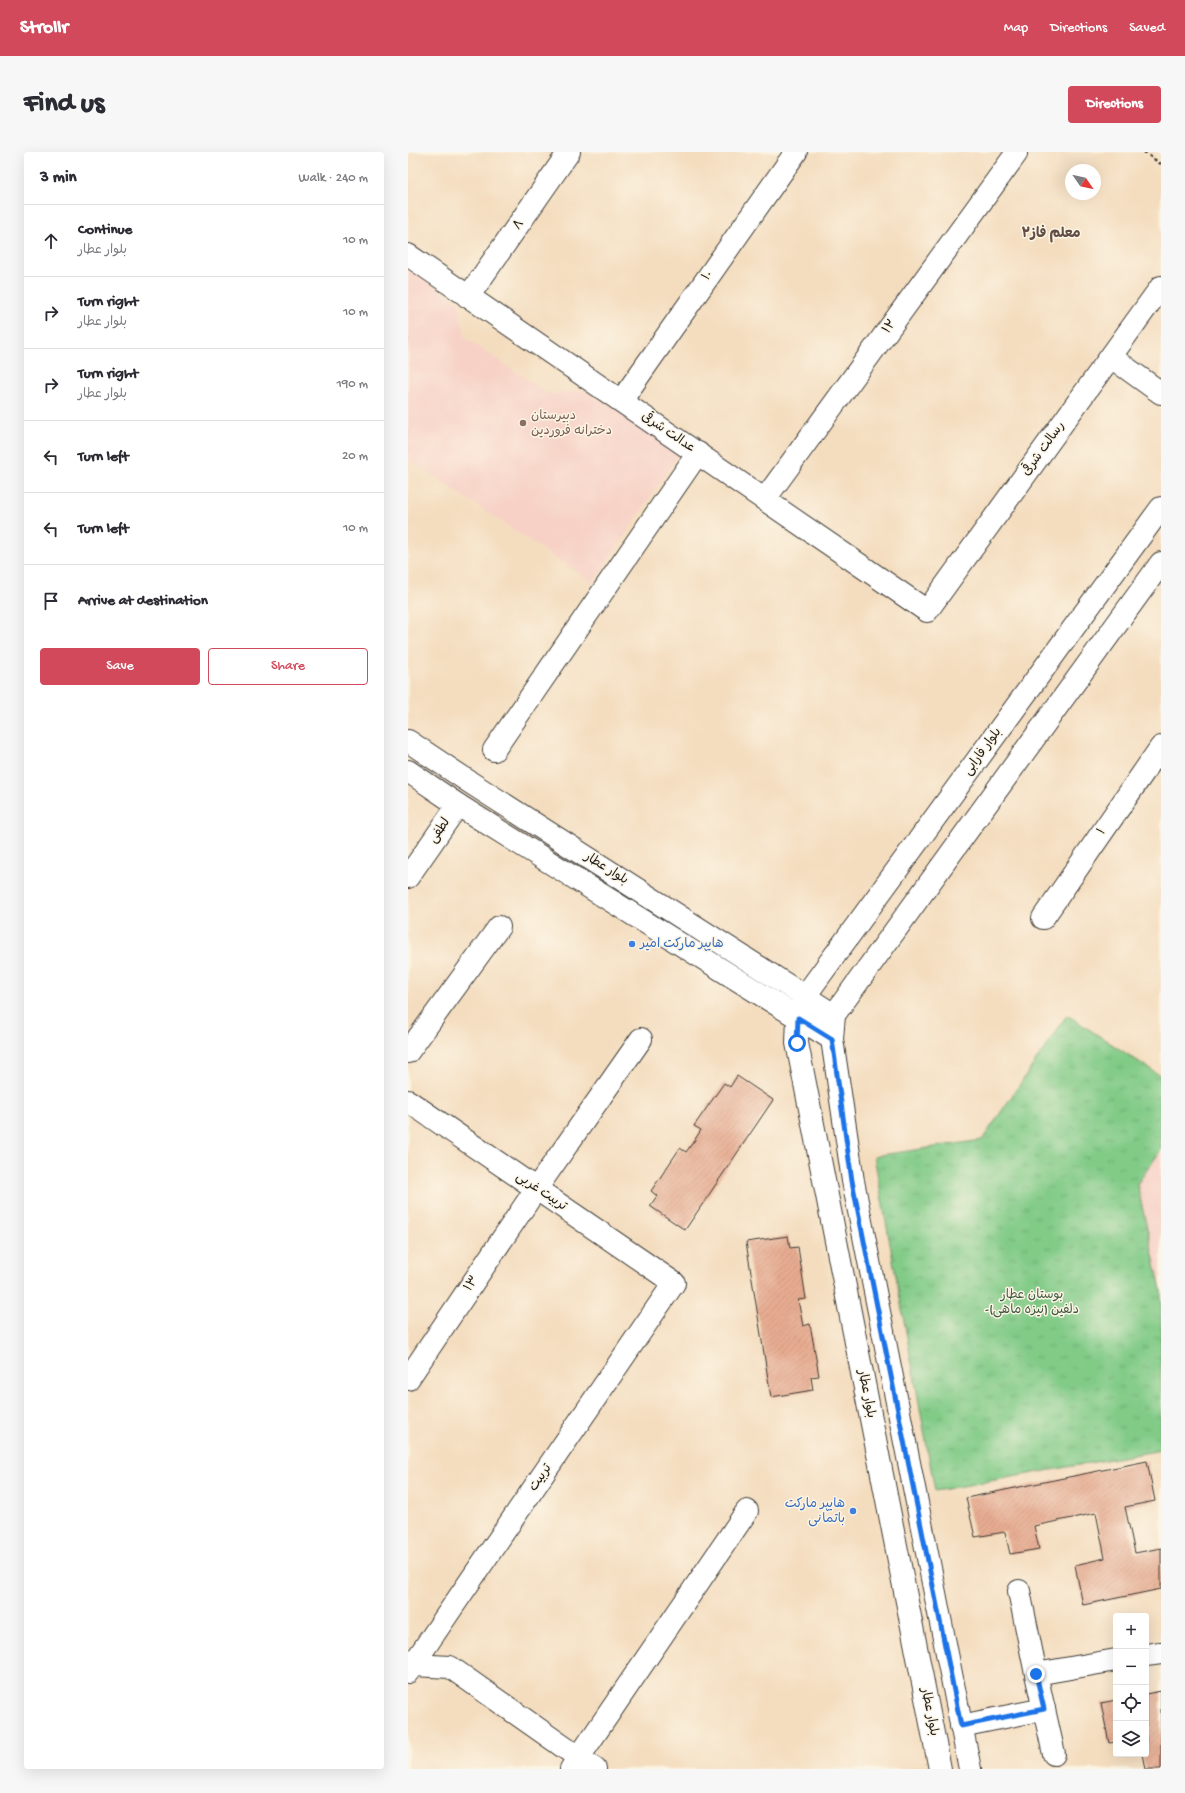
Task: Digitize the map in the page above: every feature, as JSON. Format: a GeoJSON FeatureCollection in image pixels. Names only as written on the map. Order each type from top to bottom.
{"type":"FeatureCollection","features":[{"type":"Feature","properties":{"kind":"street","name":"۸"},"geometry":{"type":"LineString","coordinates":[[468,297],[569,152]]}},
{"type":"Feature","properties":{"kind":"street","name":"۱۰"},"geometry":{"type":"LineString","coordinates":[[620,401],[796,152]]}},
{"type":"Feature","properties":{"kind":"street","name":"۱۲"},"geometry":{"type":"LineString","coordinates":[[765,499],[1016,154]]}},
{"type":"Feature","properties":{"kind":"street","name":"عدالت شرقی"},"geometry":{"type":"LineString","coordinates":[[408,256],[927,611]]}},
{"type":"Feature","properties":{"kind":"street","name":"رسالت شرقی"},"geometry":{"type":"LineString","coordinates":[[927,611],[1161,287]]}},
{"type":"Feature","properties":{"kind":"street"},"geometry":{"type":"LineString","coordinates":[[1111,357],[1161,394]]}},
{"type":"Feature","properties":{"kind":"street"},"geometry":{"type":"LineString","coordinates":[[494,750],[698,453]]}},
{"type":"Feature","properties":{"kind":"street","name":"بلوار فارابی"},"geometry":{"type":"LineString","coordinates":[[805,996],[1161,508]]}},
{"type":"Feature","properties":{"kind":"street"},"geometry":{"type":"LineString","coordinates":[[970,1769],[852,1181],[832,1039],[834,1015],[1161,563]]}},
{"type":"Feature","properties":{"kind":"street","name":"بلوار عطار"},"geometry":{"type":"LineString","coordinates":[[408,740],[471,783],[834,1015]]}},
{"type":"Feature","properties":{"kind":"street","name":"۱"},"geometry":{"type":"LineString","coordinates":[[1043,918],[1161,747]]}},
{"type":"Feature","properties":{"kind":"street","name":"بلوار عطار"},"geometry":{"type":"LineString","coordinates":[[408,771],[458,805],[832,1039]]}},
{"type":"Feature","properties":{"kind":"street","name":"لطفی"},"geometry":{"type":"LineString","coordinates":[[408,877],[458,805]]}},
{"type":"Feature","properties":{"kind":"street"},"geometry":{"type":"LineString","coordinates":[[408,1052],[499,927]]}},
{"type":"Feature","properties":{"kind":"street","name":"بلوار عطار"},"geometry":{"type":"LineString","coordinates":[[805,996],[798,1018],[797,1043],[940,1769]]}},
{"type":"Feature","properties":{"kind":"street","name":"۱۳"},"geometry":{"type":"LineString","coordinates":[[408,1379],[536,1189],[641,1039]]}},
{"type":"Feature","properties":{"kind":"street","name":"تربیت غربی"},"geometry":{"type":"LineString","coordinates":[[408,1101],[674,1283]]}},
{"type":"Feature","properties":{"kind":"street","name":"تربیت"},"geometry":{"type":"LineString","coordinates":[[410,1666],[674,1283]]}},
{"type":"Feature","properties":{"kind":"street"},"geometry":{"type":"LineString","coordinates":[[410,1666],[450,1667],[581,1765],[747,1511]]}},
{"type":"Feature","properties":{"kind":"street"},"geometry":{"type":"LineString","coordinates":[[1019,1591],[1054,1754]]}},
{"type":"Feature","properties":{"kind":"street"},"geometry":{"type":"LineString","coordinates":[[1149,1655],[1161,1653]]}},
{"type":"Feature","properties":{"kind":"street"},"geometry":{"type":"LineString","coordinates":[[1036,1674],[1113,1661]]}},
{"type":"Feature","properties":{"kind":"street"},"geometry":{"type":"LineString","coordinates":[[961,1726],[1044,1709]]}},
{"type":"Feature","properties":{"kind":"path"},"geometry":{"type":"LineString","coordinates":[[1144,152],[1161,164]]}},
{"type":"Feature","properties":{"kind":"shaded area","name":"دبیرستان دخترانه فروردین"},"geometry":{"type":"Polygon","coordinates":[[[408,267],[458,302],[465,338],[549,394],[589,390],[680,452],[593,583],[408,459],[408,267]]]}},
{"type":"Feature","properties":{"kind":"shaded area"},"geometry":{"type":"Polygon","coordinates":[[[1161,1150],[1161,1290],[1137,1184],[1161,1150]]]}},
{"type":"Feature","properties":{"kind":"green space","name":"بوستان عطار -دلفین (نیزه ماهی)"},"geometry":{"type":"Polygon","coordinates":[[[1067,1015],[1161,1076],[1161,1150],[1137,1184],[1161,1290],[1161,1450],[935,1491],[874,1156],[982,1140],[1067,1015]]]}},
{"type":"Feature","properties":{"kind":"building"},"geometry":{"type":"Polygon","coordinates":[[[737,1076],[773,1100],[685,1230],[650,1206],[657,1196],[651,1191],[680,1148],[686,1152],[694,1141],[701,1130],[694,1126],[724,1083],[730,1087],[737,1076]]]}},
{"type":"Feature","properties":{"kind":"building"},"geometry":{"type":"Polygon","coordinates":[[[788,1236],[790,1248],[798,1247],[806,1299],[798,1300],[803,1326],[810,1324],[819,1376],[811,1377],[813,1390],[771,1397],[746,1242],[788,1236]]]}},
{"type":"Feature","properties":{"kind":"building"},"geometry":{"type":"Polygon","coordinates":[[[1147,1461],[1155,1501],[1125,1507],[1135,1553],[1161,1548],[1161,1589],[1083,1605],[1075,1565],[1105,1558],[1096,1513],[1034,1526],[1039,1549],[1010,1554],[1005,1532],[975,1537],[966,1498],[1147,1461]]]}},
{"type":"Feature","properties":{"kind":"building"},"geometry":{"type":"Polygon","coordinates":[[[1161,1691],[1161,1769],[1145,1769],[1143,1757],[1149,1757],[1149,1693],[1161,1691]]]}},
{"type":"Feature","properties":{"kind":"building"},"geometry":{"type":"Polygon","coordinates":[[[1113,1701],[1113,1742],[1109,1743],[1101,1703],[1113,1701]]]}},
{"type":"Feature","properties":{"kind":"place","name":"دبیرستان دخترانه فروردین"},"geometry":{"type":"Point","coordinates":[523,423]}},
{"type":"Feature","properties":{"kind":"place","name":"هایپر مارکت امیر"},"geometry":{"type":"Point","coordinates":[632,944]}},
{"type":"Feature","properties":{"kind":"place","name":"هایپر مارکت باتمانی"},"geometry":{"type":"Point","coordinates":[853,1511]}},
{"type":"Feature","properties":{"kind":"district","name":"معلم فاز۲"},"geometry":{"type":"Point","coordinates":[1051,234]}},
{"type":"Feature","properties":{"kind":"route"},"geometry":{"type":"LineString","coordinates":[[797,1043],[798,1018],[832,1039],[852,1181],[961,1726],[984,1720],[1044,1709],[1036,1674]]}}]}
